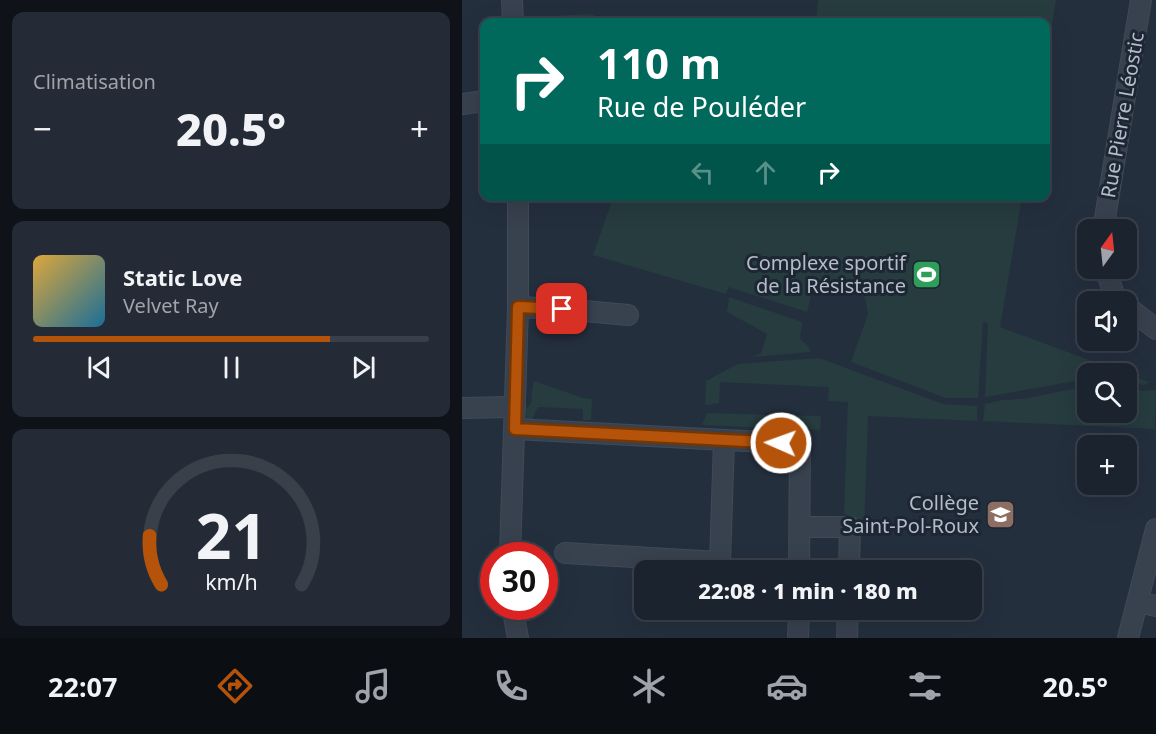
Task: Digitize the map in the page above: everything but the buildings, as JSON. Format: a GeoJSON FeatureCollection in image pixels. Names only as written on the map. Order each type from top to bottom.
{"type":"FeatureCollection","features":[{"type":"Feature","properties":{"kind":"street"},"geometry":{"type":"LineString","coordinates":[[512,0],[513,18]]}},
{"type":"Feature","properties":{"kind":"street","name":"Rue Pierre Léostic"},"geometry":{"type":"LineString","coordinates":[[1104,219],[1142,0]]}},
{"type":"Feature","properties":{"kind":"street"},"geometry":{"type":"LineString","coordinates":[[462,104],[480,102]]}},
{"type":"Feature","properties":{"kind":"street"},"geometry":{"type":"LineString","coordinates":[[511,542],[518,307],[518,201]]}},
{"type":"Feature","properties":{"kind":"street"},"geometry":{"type":"LineString","coordinates":[[518,307],[628,315]]}},
{"type":"Feature","properties":{"kind":"street"},"geometry":{"type":"LineString","coordinates":[[1137,314],[1156,328]]}},
{"type":"Feature","properties":{"kind":"street"},"geometry":{"type":"LineString","coordinates":[[462,408],[515,407]]}},
{"type":"Feature","properties":{"kind":"street"},"geometry":{"type":"LineString","coordinates":[[515,429],[800,444],[799,560]]}},
{"type":"Feature","properties":{"kind":"street"},"geometry":{"type":"LineString","coordinates":[[565,553],[720,562],[724,441]]}},
{"type":"Feature","properties":{"kind":"street"},"geometry":{"type":"LineString","coordinates":[[800,527],[850,527],[849,560]]}},
{"type":"Feature","properties":{"kind":"street"},"geometry":{"type":"LineString","coordinates":[[1128,638],[1147,604],[1156,529]]}},
{"type":"Feature","properties":{"kind":"street"},"geometry":{"type":"LineString","coordinates":[[515,620],[519,638]]}},
{"type":"Feature","properties":{"kind":"street"},"geometry":{"type":"LineString","coordinates":[[798,638],[799,620]]}},
{"type":"Feature","properties":{"kind":"street"},"geometry":{"type":"LineString","coordinates":[[847,638],[848,620]]}},
{"type":"Feature","properties":{"kind":"green space"},"geometry":{"type":"Polygon","coordinates":[[[818,0],[1056,0],[1050,36],[1050,18],[816,18],[818,0]]]}},
{"type":"Feature","properties":{"kind":"green space"},"geometry":{"type":"Polygon","coordinates":[[[587,14],[594,15],[596,18],[533,18],[587,14]]]}},
{"type":"Feature","properties":{"kind":"green space","name":"Complexe sportif de la Résistance"},"geometry":{"type":"Polygon","coordinates":[[[612,201],[1021,201],[1000,327],[1098,363],[1077,363],[1077,381],[985,397],[988,324],[983,321],[978,398],[946,398],[851,362],[868,314],[865,297],[824,282],[813,288],[807,312],[729,287],[726,294],[593,255],[612,201]]]}},
{"type":"Feature","properties":{"kind":"green space"},"geometry":{"type":"Polygon","coordinates":[[[729,297],[802,322],[800,339],[809,347],[810,352],[753,357],[761,353],[767,334],[727,312],[729,297]]]}},
{"type":"Feature","properties":{"kind":"green space"},"geometry":{"type":"Polygon","coordinates":[[[819,358],[943,404],[977,406],[977,421],[868,416],[864,528],[854,518],[844,514],[848,402],[828,401],[829,387],[720,382],[719,403],[705,405],[706,381],[738,364],[819,358]]]}},
{"type":"Feature","properties":{"kind":"green space","name":"Complexe sportif de la Résistance"},"geometry":{"type":"Polygon","coordinates":[[[1137,378],[1149,382],[1145,385],[1137,384],[1137,378]]]}},
{"type":"Feature","properties":{"kind":"green space"},"geometry":{"type":"Polygon","coordinates":[[[534,381],[592,399],[591,420],[583,420],[583,409],[538,407],[532,419],[527,419],[526,410],[531,403],[534,381]]]}},
{"type":"Feature","properties":{"kind":"green space"},"geometry":{"type":"Polygon","coordinates":[[[1077,388],[1077,423],[1137,423],[1137,390],[1156,390],[1155,429],[983,421],[985,404],[1077,388]]]}},
{"type":"Feature","properties":{"kind":"green space"},"geometry":{"type":"Polygon","coordinates":[[[707,413],[768,415],[768,428],[702,425],[707,413]]]}},
{"type":"Feature","properties":{"kind":"green space"},"geometry":{"type":"Polygon","coordinates":[[[776,415],[821,416],[820,430],[777,428],[776,415]]]}},
{"type":"Feature","properties":{"kind":"place","name":"Complexe sportif de la Résistance"},"geometry":{"type":"Point","coordinates":[927,274]}},
{"type":"Feature","properties":{"kind":"place","name":"Collège Saint-Pol-Roux"},"geometry":{"type":"Point","coordinates":[1000,514]}},
{"type":"Feature","properties":{"kind":"route"},"geometry":{"type":"LineString","coordinates":[[562,309],[518,307],[515,429],[781,443]]}}]}
